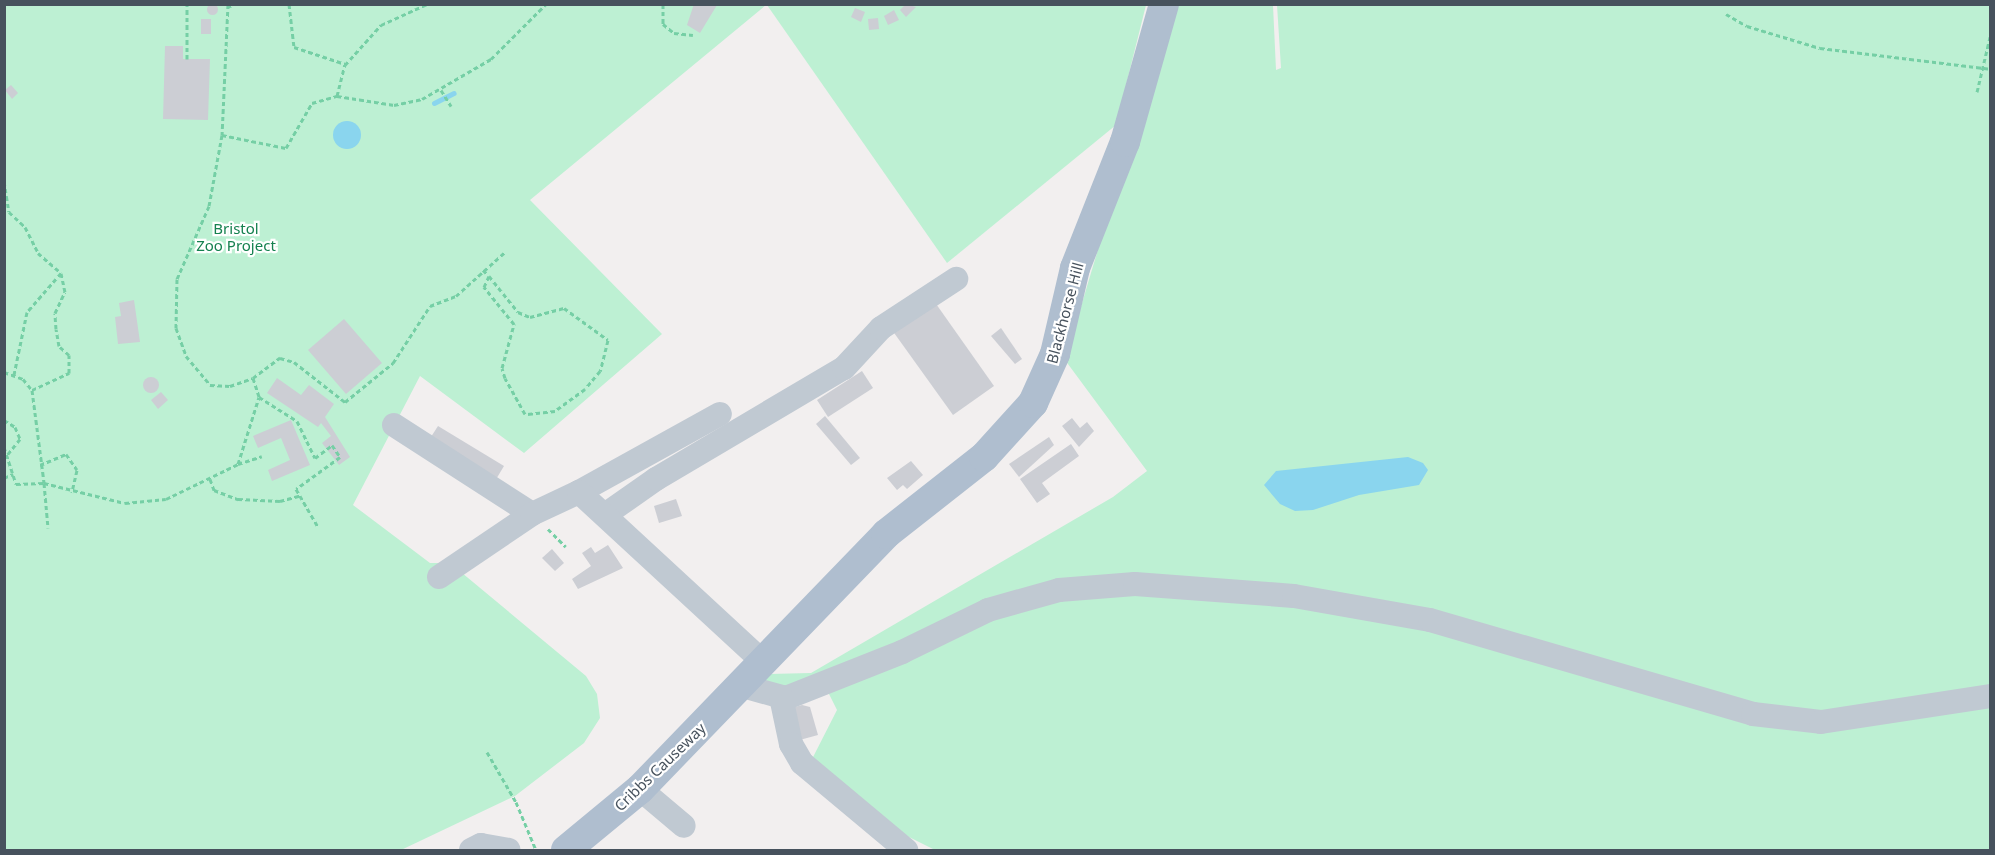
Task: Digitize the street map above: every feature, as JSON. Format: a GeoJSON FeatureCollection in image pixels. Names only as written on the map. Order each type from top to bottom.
{"type":"FeatureCollection","features":[{"type":"Feature","properties":{"kind":"main road","name":"Blackhorse Hill"},"geometry":{"type":"LineString","coordinates":[[739,685],[886,534],[984,457],[1033,403],[1054,354],[1076,268],[1125,142],[1164,4]]}},
{"type":"Feature","properties":{"kind":"main road","name":"Cribbs Causeway"},"geometry":{"type":"LineString","coordinates":[[571,849],[640,789],[739,685]]}},
{"type":"Feature","properties":{"kind":"street"},"geometry":{"type":"LineString","coordinates":[[606,514],[656,479],[844,368],[881,328],[956,279]]}},
{"type":"Feature","properties":{"kind":"street"},"geometry":{"type":"LineString","coordinates":[[440,577],[532,514],[579,492],[720,414]]}},
{"type":"Feature","properties":{"kind":"street"},"geometry":{"type":"LineString","coordinates":[[394,425],[532,514]]}},
{"type":"Feature","properties":{"kind":"street"},"geometry":{"type":"LineString","coordinates":[[579,492],[606,514],[761,660]]}},
{"type":"Feature","properties":{"kind":"street"},"geometry":{"type":"LineString","coordinates":[[739,685],[781,698],[902,652],[988,610],[1059,590],[1135,584],[1294,596],[1430,620],[1753,714],[1821,722],[1990,696]]}},
{"type":"Feature","properties":{"kind":"street"},"geometry":{"type":"LineString","coordinates":[[781,698],[791,744],[802,763],[906,850]]}},
{"type":"Feature","properties":{"kind":"street"},"geometry":{"type":"LineString","coordinates":[[640,789],[684,826]]}},
{"type":"Feature","properties":{"kind":"street"},"geometry":{"type":"LineString","coordinates":[[471,850],[481,845],[509,850]]}},
{"type":"Feature","properties":{"kind":"path"},"geometry":{"type":"LineString","coordinates":[[187,4],[187,59]]}},
{"type":"Feature","properties":{"kind":"path"},"geometry":{"type":"LineString","coordinates":[[235,4],[227,6],[222,135],[209,206],[177,279],[176,328],[186,356],[210,385],[230,386],[253,378],[280,358],[294,362],[345,402],[393,363],[430,306],[456,296],[505,252]]}},
{"type":"Feature","properties":{"kind":"path"},"geometry":{"type":"LineString","coordinates":[[289,4],[294,47],[345,65]]}},
{"type":"Feature","properties":{"kind":"path"},"geometry":{"type":"LineString","coordinates":[[337,96],[345,65],[381,25],[427,4]]}},
{"type":"Feature","properties":{"kind":"path"},"geometry":{"type":"LineString","coordinates":[[222,135],[266,146],[286,148],[312,103],[337,96],[402,105],[442,92],[491,59],[546,4]]}},
{"type":"Feature","properties":{"kind":"path"},"geometry":{"type":"LineString","coordinates":[[663,4],[663,24],[674,33],[693,35]]}},
{"type":"Feature","properties":{"kind":"path"},"geometry":{"type":"LineString","coordinates":[[1726,14],[1747,26],[1820,48],[1990,69]]}},
{"type":"Feature","properties":{"kind":"path"},"geometry":{"type":"LineString","coordinates":[[1977,92],[1990,37]]}},
{"type":"Feature","properties":{"kind":"path"},"geometry":{"type":"LineString","coordinates":[[442,92],[451,106]]}},
{"type":"Feature","properties":{"kind":"path"},"geometry":{"type":"LineString","coordinates":[[4,182],[9,212],[25,227],[38,253],[61,273],[66,292],[55,313],[59,346],[69,355],[69,372],[32,390]]}},
{"type":"Feature","properties":{"kind":"path"},"geometry":{"type":"LineString","coordinates":[[483,270],[489,276],[518,312],[530,316],[564,308],[608,340],[600,371],[585,389],[555,411],[525,414],[505,378],[502,368],[514,324],[484,287],[489,276]]}},
{"type":"Feature","properties":{"kind":"path"},"geometry":{"type":"LineString","coordinates":[[14,375],[27,312],[61,273]]}},
{"type":"Feature","properties":{"kind":"path"},"geometry":{"type":"LineString","coordinates":[[4,372],[14,375],[32,390],[48,528]]}},
{"type":"Feature","properties":{"kind":"path"},"geometry":{"type":"LineString","coordinates":[[238,464],[259,397],[253,378]]}},
{"type":"Feature","properties":{"kind":"path"},"geometry":{"type":"LineString","coordinates":[[259,397],[297,421],[315,458],[332,445],[340,457],[296,489],[318,527]]}},
{"type":"Feature","properties":{"kind":"path"},"geometry":{"type":"LineString","coordinates":[[4,420],[15,427],[20,440],[15,451],[7,455]]}},
{"type":"Feature","properties":{"kind":"path"},"geometry":{"type":"LineString","coordinates":[[4,447],[16,484],[44,483],[72,492],[148,504],[210,479],[238,464],[262,456]]}},
{"type":"Feature","properties":{"kind":"path"},"geometry":{"type":"LineString","coordinates":[[40,465],[66,454],[77,470],[72,492]]}},
{"type":"Feature","properties":{"kind":"path"},"geometry":{"type":"LineString","coordinates":[[4,478],[13,474]]}},
{"type":"Feature","properties":{"kind":"path"},"geometry":{"type":"LineString","coordinates":[[210,479],[214,490],[238,499],[280,501],[299,496]]}},
{"type":"Feature","properties":{"kind":"path"},"geometry":{"type":"LineString","coordinates":[[532,514],[566,546]]}},
{"type":"Feature","properties":{"kind":"path"},"geometry":{"type":"LineString","coordinates":[[487,752],[516,802],[536,850]]}},
{"type":"Feature","properties":{"kind":"green space","name":"Bristol Zoo Project"},"geometry":{"type":"Polygon","coordinates":[[[5,5],[766,5],[530,200],[662,334],[524,453],[420,376],[353,505],[430,563],[450,563],[586,676],[597,694],[600,718],[584,743],[515,796],[401,850],[5,850],[5,5]]]}},
{"type":"Feature","properties":{"kind":"green space"},"geometry":{"type":"Polygon","coordinates":[[[767,5],[1146,5],[1116,125],[947,263],[767,5]]]}},
{"type":"Feature","properties":{"kind":"green space"},"geometry":{"type":"Polygon","coordinates":[[[1171,5],[1273,5],[1276,70],[1281,68],[1277,5],[1990,5],[1990,850],[935,850],[907,836],[810,763],[837,710],[828,692],[758,688],[769,674],[811,673],[1113,497],[1147,471],[1065,360],[1171,5]]]}},
{"type":"Feature","properties":{"kind":"water"},"geometry":{"type":"Polygon","coordinates":[[[347,121],[357,125],[361,135],[357,145],[347,149],[337,145],[333,135],[337,125],[347,121]]]}},
{"type":"Feature","properties":{"kind":"water"},"geometry":{"type":"Polygon","coordinates":[[[1408,457],[1423,463],[1428,470],[1419,485],[1359,495],[1313,510],[1295,511],[1280,504],[1264,485],[1276,471],[1408,457]]]}},
{"type":"Feature","properties":{"kind":"building"},"geometry":{"type":"Polygon","coordinates":[[[212,4],[216,5],[216,13],[212,14],[208,13],[207,9],[208,5],[212,4]]]}},
{"type":"Feature","properties":{"kind":"building"},"geometry":{"type":"Polygon","coordinates":[[[694,4],[717,5],[700,33],[687,25],[694,4]]]}},
{"type":"Feature","properties":{"kind":"building"},"geometry":{"type":"Polygon","coordinates":[[[906,4],[916,7],[906,17],[900,10],[906,4]]]}},
{"type":"Feature","properties":{"kind":"building"},"geometry":{"type":"Polygon","coordinates":[[[855,8],[865,12],[861,22],[851,17],[855,8]]]}},
{"type":"Feature","properties":{"kind":"building"},"geometry":{"type":"Polygon","coordinates":[[[894,10],[899,20],[888,25],[884,16],[894,10]]]}},
{"type":"Feature","properties":{"kind":"building"},"geometry":{"type":"Polygon","coordinates":[[[878,18],[879,29],[869,30],[868,19],[878,18]]]}},
{"type":"Feature","properties":{"kind":"building"},"geometry":{"type":"Polygon","coordinates":[[[201,19],[211,19],[211,34],[201,34],[201,19]]]}},
{"type":"Feature","properties":{"kind":"building"},"geometry":{"type":"Polygon","coordinates":[[[165,46],[183,46],[183,59],[210,59],[208,120],[163,119],[165,46]]]}},
{"type":"Feature","properties":{"kind":"building"},"geometry":{"type":"Polygon","coordinates":[[[11,85],[18,93],[12,99],[5,90],[11,85]]]}},
{"type":"Feature","properties":{"kind":"building"},"geometry":{"type":"Polygon","coordinates":[[[134,300],[140,342],[118,344],[115,317],[121,316],[119,303],[134,300]]]}},
{"type":"Feature","properties":{"kind":"building"},"geometry":{"type":"Polygon","coordinates":[[[934,301],[994,386],[953,415],[892,330],[934,301]]]}},
{"type":"Feature","properties":{"kind":"building"},"geometry":{"type":"Polygon","coordinates":[[[344,319],[382,363],[346,394],[308,350],[344,319]]]}},
{"type":"Feature","properties":{"kind":"building"},"geometry":{"type":"Polygon","coordinates":[[[1001,328],[1022,359],[1015,364],[991,336],[1001,328]]]}},
{"type":"Feature","properties":{"kind":"building"},"geometry":{"type":"Polygon","coordinates":[[[862,371],[873,388],[828,417],[817,400],[862,371]]]}},
{"type":"Feature","properties":{"kind":"building"},"geometry":{"type":"Polygon","coordinates":[[[148,377],[154,377],[159,385],[157,391],[148,393],[143,388],[143,382],[148,377]]]}},
{"type":"Feature","properties":{"kind":"building"},"geometry":{"type":"Polygon","coordinates":[[[277,378],[301,395],[309,385],[334,404],[325,417],[350,457],[339,465],[322,443],[331,436],[321,423],[318,427],[267,393],[277,378]]]}},
{"type":"Feature","properties":{"kind":"building"},"geometry":{"type":"Polygon","coordinates":[[[161,392],[168,400],[158,409],[151,400],[161,392]]]}},
{"type":"Feature","properties":{"kind":"building"},"geometry":{"type":"Polygon","coordinates":[[[825,416],[860,458],[851,465],[816,424],[825,416]]]}},
{"type":"Feature","properties":{"kind":"building"},"geometry":{"type":"Polygon","coordinates":[[[1072,418],[1080,428],[1087,422],[1094,431],[1079,447],[1062,426],[1072,418]]]}},
{"type":"Feature","properties":{"kind":"building"},"geometry":{"type":"Polygon","coordinates":[[[291,420],[310,465],[272,481],[268,470],[290,460],[281,438],[258,448],[253,436],[291,420]]]}},
{"type":"Feature","properties":{"kind":"building"},"geometry":{"type":"Polygon","coordinates":[[[438,426],[504,466],[495,481],[429,440],[438,426]]]}},
{"type":"Feature","properties":{"kind":"building"},"geometry":{"type":"Polygon","coordinates":[[[1049,437],[1054,445],[1019,477],[1009,464],[1049,437]]]}},
{"type":"Feature","properties":{"kind":"building"},"geometry":{"type":"Polygon","coordinates":[[[1071,444],[1079,456],[1042,483],[1050,494],[1037,503],[1020,479],[1071,444]]]}},
{"type":"Feature","properties":{"kind":"building"},"geometry":{"type":"Polygon","coordinates":[[[911,461],[923,475],[907,489],[903,485],[897,490],[887,478],[911,461]]]}},
{"type":"Feature","properties":{"kind":"building"},"geometry":{"type":"Polygon","coordinates":[[[676,499],[682,516],[659,523],[654,506],[676,499]]]}},
{"type":"Feature","properties":{"kind":"building"},"geometry":{"type":"Polygon","coordinates":[[[608,545],[623,568],[578,589],[572,579],[591,566],[582,553],[591,547],[595,553],[608,545]]]}},
{"type":"Feature","properties":{"kind":"building"},"geometry":{"type":"Polygon","coordinates":[[[552,549],[564,563],[555,571],[542,558],[552,549]]]}},
{"type":"Feature","properties":{"kind":"building"},"geometry":{"type":"Polygon","coordinates":[[[802,705],[810,707],[818,735],[796,741],[788,709],[802,705]]]}},
{"type":"Feature","properties":{"kind":"waterway"},"geometry":{"type":"LineString","coordinates":[[434,103],[454,93]]}}]}
